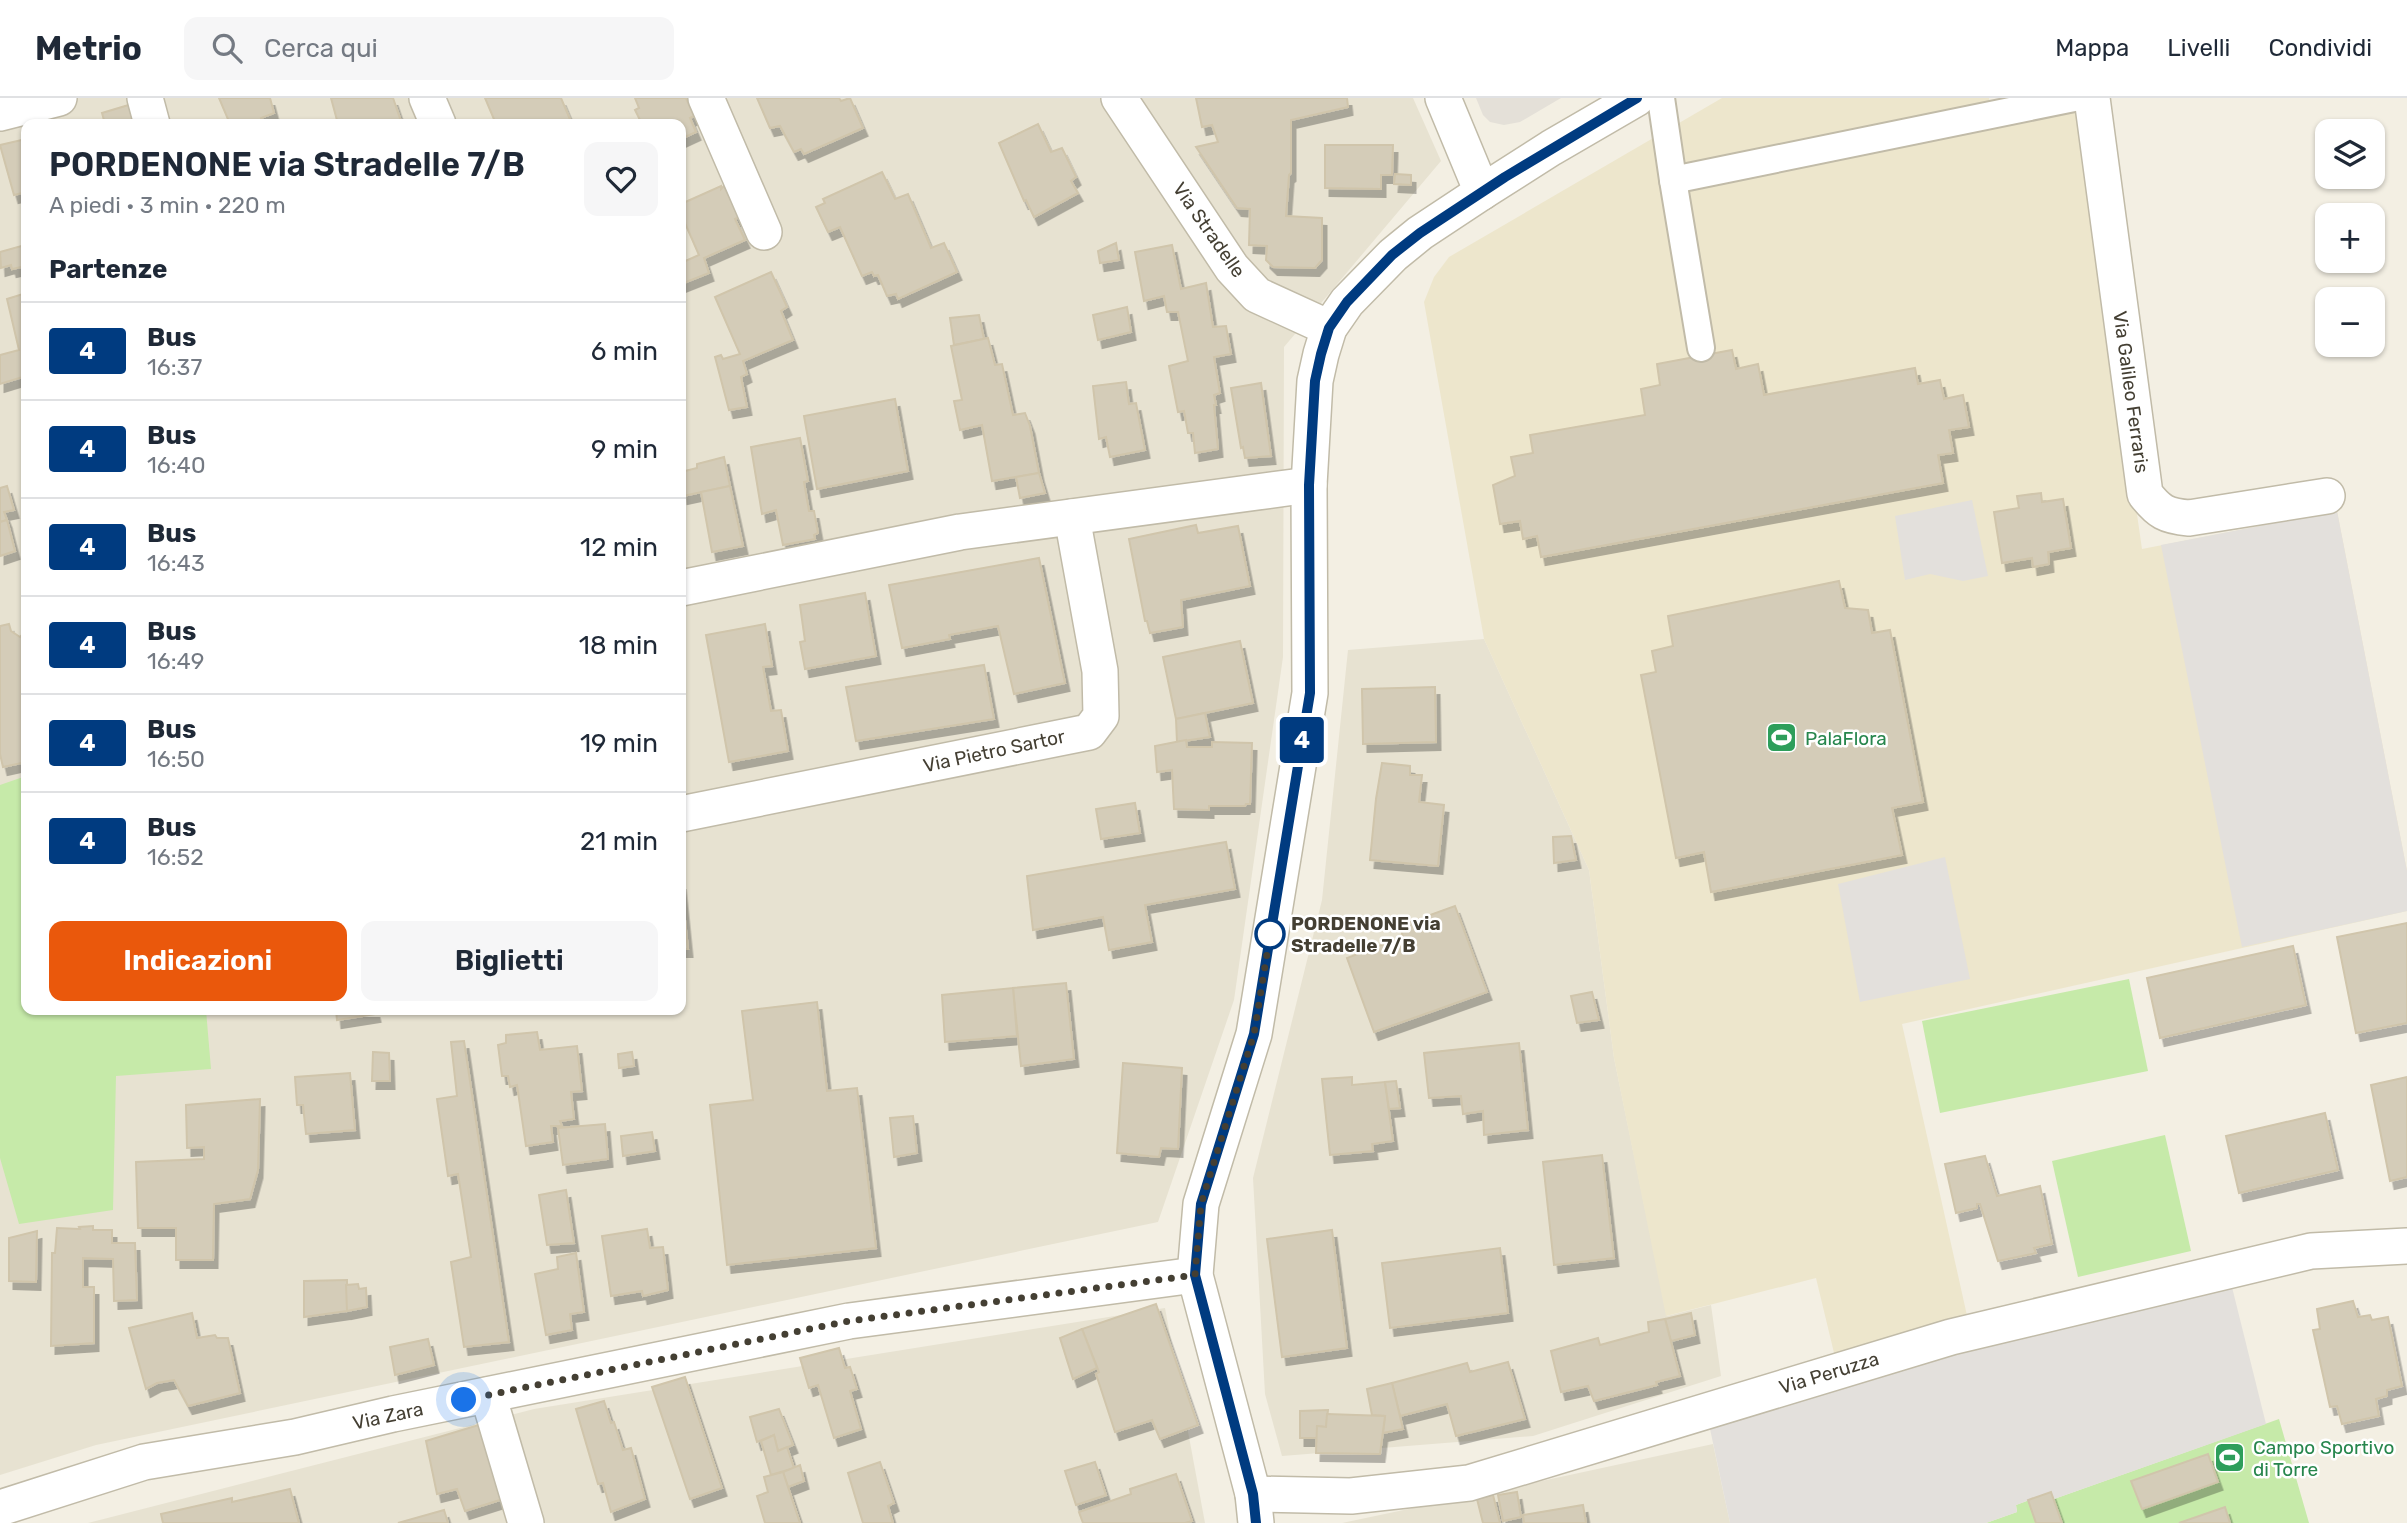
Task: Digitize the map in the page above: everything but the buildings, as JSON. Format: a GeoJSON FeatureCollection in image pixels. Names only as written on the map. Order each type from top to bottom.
{"type":"FeatureCollection","features":[{"type":"Feature","properties":{"kind":"street"},"geometry":{"type":"LineString","coordinates":[[0,113],[58,98]]}},
{"type":"Feature","properties":{"kind":"street"},"geometry":{"type":"LineString","coordinates":[[145,98],[151,119]]}},
{"type":"Feature","properties":{"kind":"street"},"geometry":{"type":"LineString","coordinates":[[427,98],[436,119]]}},
{"type":"Feature","properties":{"kind":"street"},"geometry":{"type":"LineString","coordinates":[[706,98],[764,232]]}},
{"type":"Feature","properties":{"kind":"street","name":"Via Stradelle"},"geometry":{"type":"LineString","coordinates":[[1119,98],[1232,268],[1257,295],[1329,328]]}},
{"type":"Feature","properties":{"kind":"street"},"geometry":{"type":"LineString","coordinates":[[1443,98],[1482,192]]}},
{"type":"Feature","properties":{"kind":"street"},"geometry":{"type":"LineString","coordinates":[[1255,1508],[1195,1275],[1201,1204],[1254,1034],[1310,693],[1309,485],[1315,381],[1329,328],[1354,295],[1392,255],[1420,233],[1551,148],[1637,98]]}},
{"type":"Feature","properties":{"kind":"street"},"geometry":{"type":"LineString","coordinates":[[1661,98],[1701,348]]}},
{"type":"Feature","properties":{"kind":"street"},"geometry":{"type":"LineString","coordinates":[[1673,180],[2074,98]]}},
{"type":"Feature","properties":{"kind":"street","name":"Via Galileo Ferraris"},"geometry":{"type":"LineString","coordinates":[[2092,98],[2145,494],[2156,508],[2172,517],[2189,518],[2327,496]]}},
{"type":"Feature","properties":{"kind":"street"},"geometry":{"type":"LineString","coordinates":[[686,587],[960,532],[1309,485]]}},
{"type":"Feature","properties":{"kind":"street","name":"Via Pietro Sartor"},"geometry":{"type":"LineString","coordinates":[[686,810],[1089,732],[1101,716],[1100,671],[1072,517]]}},
{"type":"Feature","properties":{"kind":"street","name":"Via Peruzza"},"geometry":{"type":"LineString","coordinates":[[1255,1508],[1469,1483],[1951,1337],[2311,1251],[2407,1247]]}},
{"type":"Feature","properties":{"kind":"street","name":"Via Zara"},"geometry":{"type":"LineString","coordinates":[[0,1508],[144,1462],[295,1437],[393,1414],[849,1321],[1195,1275]]}},
{"type":"Feature","properties":{"kind":"street"},"geometry":{"type":"LineString","coordinates":[[488,1395],[526,1523]]}},
{"type":"Feature","properties":{"kind":"shaded area"},"geometry":{"type":"Polygon","coordinates":[[[0,98],[1413,98],[1441,161],[1284,347],[1283,657],[1234,1000],[1158,1222],[96,1445],[0,1475],[0,98]]]}},
{"type":"Feature","properties":{"kind":"shaded area"},"geometry":{"type":"Polygon","coordinates":[[[1476,98],[1561,98],[1520,122],[1504,125],[1490,122],[1483,115],[1476,98]]]}},
{"type":"Feature","properties":{"kind":"shaded area"},"geometry":{"type":"Polygon","coordinates":[[[1722,98],[1989,98],[1993,118],[2072,108],[2077,111],[2142,549],[2337,511],[2407,871],[2407,911],[1902,1024],[1968,1320],[1835,1357],[1816,1278],[1666,1316],[1614,1058],[1589,870],[1484,639],[1424,302],[1434,277],[1449,257],[1722,98]]]}},
{"type":"Feature","properties":{"kind":"shaded area"},"geometry":{"type":"Polygon","coordinates":[[[1972,500],[1988,576],[1963,581],[1930,574],[1905,580],[1895,516],[1972,500]]]}},
{"type":"Feature","properties":{"kind":"shaded area"},"geometry":{"type":"Polygon","coordinates":[[[2337,511],[2407,871],[2407,911],[2242,947],[2161,545],[2337,511]]]}},
{"type":"Feature","properties":{"kind":"shaded area"},"geometry":{"type":"Polygon","coordinates":[[[1484,639],[1589,870],[1614,1058],[1667,1316],[1711,1305],[1721,1376],[1533,1436],[1282,1456],[1265,1394],[1253,1178],[1322,900],[1348,650],[1484,639]]]}},
{"type":"Feature","properties":{"kind":"shaded area"},"geometry":{"type":"Polygon","coordinates":[[[1945,857],[1970,979],[1860,1002],[1838,884],[1945,857]]]}},
{"type":"Feature","properties":{"kind":"shaded area"},"geometry":{"type":"Polygon","coordinates":[[[2228,1271],[2266,1424],[2054,1499],[2051,1492],[2016,1505],[2017,1512],[1986,1523],[1730,1523],[1706,1410],[2228,1271]]]}},
{"type":"Feature","properties":{"kind":"shaded area"},"geometry":{"type":"Polygon","coordinates":[[[1165,1308],[1205,1523],[88,1523],[534,1409],[1165,1308]]]}},
{"type":"Feature","properties":{"kind":"shaded area"},"geometry":{"type":"Polygon","coordinates":[[[1713,1444],[1730,1523],[1342,1523],[1565,1476],[1713,1444]]]}},
{"type":"Feature","properties":{"kind":"green space"},"geometry":{"type":"Polygon","coordinates":[[[21,778],[21,1015],[206,1015],[211,1069],[116,1076],[113,1210],[19,1224],[0,1158],[0,785],[21,778]]]}},
{"type":"Feature","properties":{"kind":"green space"},"geometry":{"type":"Polygon","coordinates":[[[2129,979],[2148,1071],[1940,1113],[1922,1021],[2129,979]]]}},
{"type":"Feature","properties":{"kind":"green space"},"geometry":{"type":"Polygon","coordinates":[[[2165,1135],[2191,1251],[2078,1277],[2052,1161],[2165,1135]]]}},
{"type":"Feature","properties":{"kind":"green space","name":"Campo Sportivo di Torre"},"geometry":{"type":"Polygon","coordinates":[[[2279,1419],[2309,1523],[1986,1523],[2017,1512],[2016,1505],[2051,1492],[2054,1499],[2279,1419]]]}},
{"type":"Feature","properties":{"kind":"bus line","name":"4"},"geometry":{"type":"LineString","coordinates":[[1256,1523],[1253,1494],[1195,1275],[1201,1204],[1254,1034],[1310,693],[1309,485],[1315,381],[1321,354],[1329,328],[1347,302],[1392,255],[1420,233],[1505,177],[1637,98]]}},
{"type":"Feature","properties":{"kind":"place","name":"PalaFlora"},"geometry":{"type":"Point","coordinates":[1782,738]}},
{"type":"Feature","properties":{"kind":"place","name":"PORDENONE via Stradelle 7/B"},"geometry":{"type":"Point","coordinates":[1270,934]}},
{"type":"Feature","properties":{"kind":"place","name":"Campo Sportivo di Torre"},"geometry":{"type":"Point","coordinates":[2230,1458]}},
{"type":"Feature","properties":{"kind":"route"},"geometry":{"type":"LineString","coordinates":[[464,1400],[849,1321],[1195,1275],[1201,1204],[1254,1034],[1271,929],[1270,934]]}}]}
